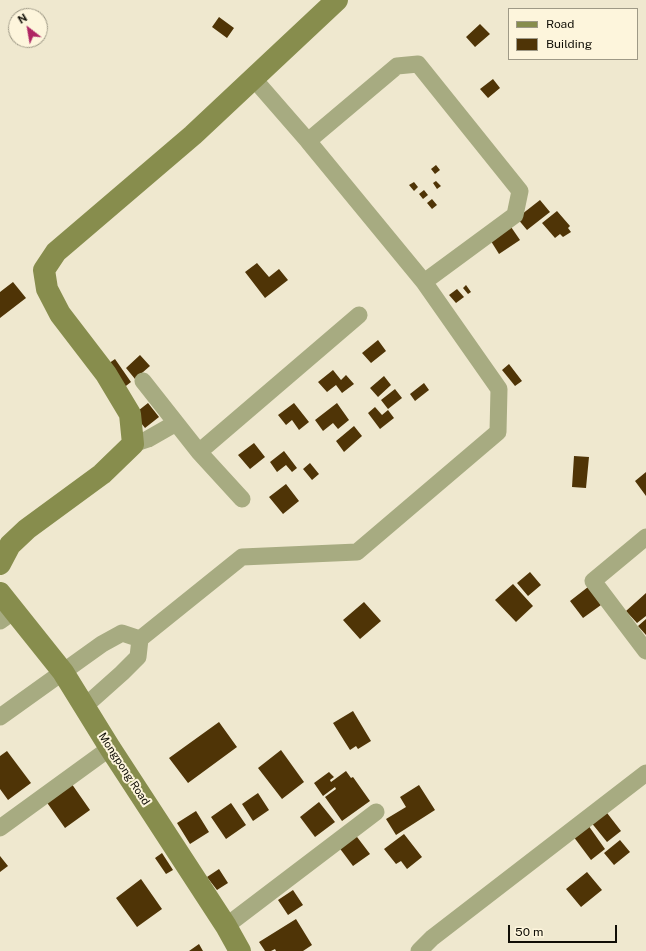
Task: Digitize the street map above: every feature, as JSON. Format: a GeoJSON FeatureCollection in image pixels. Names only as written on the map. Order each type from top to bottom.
{"type":"FeatureCollection","features":[{"type":"Feature","properties":{"kind":"street"},"geometry":{"type":"LineString","coordinates":[[133,444],[130,414],[106,374],[60,314],[47,288],[44,270],[56,252],[193,135],[337,0]]}},
{"type":"Feature","properties":{"kind":"street"},"geometry":{"type":"LineString","coordinates":[[308,141],[397,66],[418,64],[520,191],[515,215],[424,282]]}},
{"type":"Feature","properties":{"kind":"street"},"geometry":{"type":"LineString","coordinates":[[85,706],[138,657],[140,639],[242,557],[358,552],[498,432],[499,389],[424,282],[308,141],[254,79]]}},
{"type":"Feature","properties":{"kind":"street"},"geometry":{"type":"LineString","coordinates":[[199,452],[359,315]]}},
{"type":"Feature","properties":{"kind":"street"},"geometry":{"type":"LineString","coordinates":[[143,381],[199,452],[242,499]]}},
{"type":"Feature","properties":{"kind":"street"},"geometry":{"type":"LineString","coordinates":[[0,564],[10,545],[27,529],[102,474],[133,444],[148,439],[176,423]]}},
{"type":"Feature","properties":{"kind":"street"},"geometry":{"type":"LineString","coordinates":[[646,538],[593,581],[646,650]]}},
{"type":"Feature","properties":{"kind":"street","name":"Mongpong Road"},"geometry":{"type":"LineString","coordinates":[[0,593],[7,616],[63,672],[110,748],[226,926],[240,951]]}},
{"type":"Feature","properties":{"kind":"street"},"geometry":{"type":"LineString","coordinates":[[0,717],[102,644],[122,633],[140,639]]}},
{"type":"Feature","properties":{"kind":"street"},"geometry":{"type":"LineString","coordinates":[[0,828],[110,748]]}},
{"type":"Feature","properties":{"kind":"street"},"geometry":{"type":"LineString","coordinates":[[419,951],[432,938],[646,773]]}},
{"type":"Feature","properties":{"kind":"street"},"geometry":{"type":"LineString","coordinates":[[226,926],[376,812]]}},
{"type":"Feature","properties":{"kind":"building"},"geometry":{"type":"Polygon","coordinates":[[[219,17],[234,28],[227,38],[212,27],[219,17]]]}},
{"type":"Feature","properties":{"kind":"building"},"geometry":{"type":"Polygon","coordinates":[[[480,24],[490,34],[475,47],[466,37],[480,24]]]}},
{"type":"Feature","properties":{"kind":"building"},"geometry":{"type":"Polygon","coordinates":[[[493,79],[500,88],[488,98],[480,89],[493,79]]]}},
{"type":"Feature","properties":{"kind":"building"},"geometry":{"type":"Polygon","coordinates":[[[436,165],[440,170],[435,174],[431,169],[436,165]]]}},
{"type":"Feature","properties":{"kind":"building"},"geometry":{"type":"Polygon","coordinates":[[[436,181],[441,186],[437,189],[433,183],[436,181]]]}},
{"type":"Feature","properties":{"kind":"building"},"geometry":{"type":"Polygon","coordinates":[[[414,182],[418,187],[414,191],[409,185],[414,182]]]}},
{"type":"Feature","properties":{"kind":"building"},"geometry":{"type":"Polygon","coordinates":[[[424,190],[428,195],[423,199],[419,194],[424,190]]]}},
{"type":"Feature","properties":{"kind":"building"},"geometry":{"type":"Polygon","coordinates":[[[432,199],[437,205],[432,209],[427,203],[432,199]]]}},
{"type":"Feature","properties":{"kind":"building"},"geometry":{"type":"Polygon","coordinates":[[[540,200],[550,212],[527,230],[517,218],[540,200]]]}},
{"type":"Feature","properties":{"kind":"building"},"geometry":{"type":"Polygon","coordinates":[[[557,211],[570,226],[568,228],[571,232],[563,237],[560,234],[555,238],[542,223],[557,211]]]}},
{"type":"Feature","properties":{"kind":"building"},"geometry":{"type":"Polygon","coordinates":[[[509,224],[520,240],[499,254],[489,238],[509,224]]]}},
{"type":"Feature","properties":{"kind":"building"},"geometry":{"type":"Polygon","coordinates":[[[257,263],[269,277],[279,269],[288,280],[265,298],[245,272],[257,263]]]}},
{"type":"Feature","properties":{"kind":"building"},"geometry":{"type":"Polygon","coordinates":[[[13,282],[26,298],[0,318],[0,292],[13,282]]]}},
{"type":"Feature","properties":{"kind":"building"},"geometry":{"type":"Polygon","coordinates":[[[466,285],[471,292],[468,294],[463,288],[466,285]]]}},
{"type":"Feature","properties":{"kind":"building"},"geometry":{"type":"Polygon","coordinates":[[[457,289],[464,297],[456,303],[449,295],[457,289]]]}},
{"type":"Feature","properties":{"kind":"building"},"geometry":{"type":"Polygon","coordinates":[[[378,340],[386,351],[371,363],[362,353],[378,340]]]}},
{"type":"Feature","properties":{"kind":"building"},"geometry":{"type":"Polygon","coordinates":[[[140,355],[150,366],[135,379],[126,368],[140,355]]]}},
{"type":"Feature","properties":{"kind":"building"},"geometry":{"type":"Polygon","coordinates":[[[115,359],[131,382],[122,389],[105,366],[115,359]]]}},
{"type":"Feature","properties":{"kind":"building"},"geometry":{"type":"Polygon","coordinates":[[[509,364],[522,381],[515,386],[502,370],[509,364]]]}},
{"type":"Feature","properties":{"kind":"building"},"geometry":{"type":"Polygon","coordinates":[[[333,370],[341,380],[346,375],[354,384],[342,393],[336,385],[327,392],[318,382],[333,370]]]}},
{"type":"Feature","properties":{"kind":"building"},"geometry":{"type":"Polygon","coordinates":[[[384,376],[391,385],[378,397],[370,388],[384,376]]]}},
{"type":"Feature","properties":{"kind":"building"},"geometry":{"type":"Polygon","coordinates":[[[424,383],[429,390],[415,401],[410,394],[424,383]]]}},
{"type":"Feature","properties":{"kind":"building"},"geometry":{"type":"Polygon","coordinates":[[[395,389],[402,398],[388,409],[381,400],[395,389]]]}},
{"type":"Feature","properties":{"kind":"building"},"geometry":{"type":"Polygon","coordinates":[[[148,403],[159,417],[145,428],[134,414],[148,403]]]}},
{"type":"Feature","properties":{"kind":"building"},"geometry":{"type":"Polygon","coordinates":[[[294,403],[309,422],[299,430],[292,420],[286,425],[278,415],[294,403]]]}},
{"type":"Feature","properties":{"kind":"building"},"geometry":{"type":"Polygon","coordinates":[[[337,403],[349,420],[338,429],[333,423],[323,431],[315,420],[337,403]]]}},
{"type":"Feature","properties":{"kind":"building"},"geometry":{"type":"Polygon","coordinates":[[[375,407],[382,415],[388,410],[394,418],[380,429],[368,413],[375,407]]]}},
{"type":"Feature","properties":{"kind":"building"},"geometry":{"type":"Polygon","coordinates":[[[354,426],[362,436],[344,452],[336,441],[354,426]]]}},
{"type":"Feature","properties":{"kind":"building"},"geometry":{"type":"Polygon","coordinates":[[[254,443],[265,457],[250,469],[238,455],[254,443]]]}},
{"type":"Feature","properties":{"kind":"building"},"geometry":{"type":"Polygon","coordinates":[[[284,451],[297,468],[292,472],[286,465],[277,472],[270,462],[284,451]]]}},
{"type":"Feature","properties":{"kind":"building"},"geometry":{"type":"Polygon","coordinates":[[[574,456],[589,457],[586,488],[572,487],[574,456]]]}},
{"type":"Feature","properties":{"kind":"building"},"geometry":{"type":"Polygon","coordinates":[[[310,463],[319,474],[312,480],[303,469],[310,463]]]}},
{"type":"Feature","properties":{"kind":"building"},"geometry":{"type":"Polygon","coordinates":[[[646,472],[646,496],[635,481],[646,472]]]}},
{"type":"Feature","properties":{"kind":"building"},"geometry":{"type":"Polygon","coordinates":[[[286,484],[299,501],[283,514],[269,497],[286,484]]]}},
{"type":"Feature","properties":{"kind":"building"},"geometry":{"type":"Polygon","coordinates":[[[530,572],[541,585],[528,596],[517,583],[530,572]]]}},
{"type":"Feature","properties":{"kind":"building"},"geometry":{"type":"Polygon","coordinates":[[[513,584],[533,606],[516,622],[495,600],[513,584]]]}},
{"type":"Feature","properties":{"kind":"building"},"geometry":{"type":"Polygon","coordinates":[[[588,587],[601,605],[583,618],[570,601],[588,587]]]}},
{"type":"Feature","properties":{"kind":"building"},"geometry":{"type":"Polygon","coordinates":[[[646,593],[646,616],[637,623],[626,611],[646,593]]]}},
{"type":"Feature","properties":{"kind":"building"},"geometry":{"type":"Polygon","coordinates":[[[364,602],[381,621],[360,639],[343,620],[364,602]]]}},
{"type":"Feature","properties":{"kind":"building"},"geometry":{"type":"Polygon","coordinates":[[[646,619],[646,635],[638,626],[646,619]]]}},
{"type":"Feature","properties":{"kind":"building"},"geometry":{"type":"Polygon","coordinates":[[[353,711],[371,741],[358,749],[356,746],[350,750],[333,723],[353,711]]]}},
{"type":"Feature","properties":{"kind":"building"},"geometry":{"type":"Polygon","coordinates":[[[219,722],[237,747],[188,783],[169,758],[219,722]]]}},
{"type":"Feature","properties":{"kind":"building"},"geometry":{"type":"Polygon","coordinates":[[[281,750],[304,782],[282,799],[258,768],[281,750]]]}},
{"type":"Feature","properties":{"kind":"building"},"geometry":{"type":"Polygon","coordinates":[[[7,751],[31,783],[8,800],[0,789],[0,756],[7,751]]]}},
{"type":"Feature","properties":{"kind":"building"},"geometry":{"type":"Polygon","coordinates":[[[346,771],[351,778],[353,777],[370,801],[342,821],[325,797],[336,789],[335,787],[323,796],[314,783],[329,772],[334,777],[330,780],[331,782],[346,771]]]}},
{"type":"Feature","properties":{"kind":"building"},"geometry":{"type":"Polygon","coordinates":[[[69,780],[90,810],[65,828],[43,797],[69,780]]]}},
{"type":"Feature","properties":{"kind":"building"},"geometry":{"type":"Polygon","coordinates":[[[419,785],[435,810],[396,835],[386,819],[406,807],[400,797],[419,785]]]}},
{"type":"Feature","properties":{"kind":"building"},"geometry":{"type":"Polygon","coordinates":[[[258,793],[269,810],[253,821],[242,804],[258,793]]]}},
{"type":"Feature","properties":{"kind":"building"},"geometry":{"type":"Polygon","coordinates":[[[319,802],[335,822],[315,837],[300,817],[319,802]]]}},
{"type":"Feature","properties":{"kind":"building"},"geometry":{"type":"Polygon","coordinates":[[[231,803],[246,825],[226,839],[211,817],[231,803]]]}},
{"type":"Feature","properties":{"kind":"building"},"geometry":{"type":"Polygon","coordinates":[[[604,809],[621,831],[607,842],[590,821],[604,809]]]}},
{"type":"Feature","properties":{"kind":"building"},"geometry":{"type":"Polygon","coordinates":[[[196,811],[209,832],[190,844],[177,823],[196,811]]]}},
{"type":"Feature","properties":{"kind":"building"},"geometry":{"type":"Polygon","coordinates":[[[588,825],[605,849],[591,860],[573,836],[588,825]]]}},
{"type":"Feature","properties":{"kind":"building"},"geometry":{"type":"Polygon","coordinates":[[[354,833],[370,854],[353,866],[338,846],[354,833]]]}},
{"type":"Feature","properties":{"kind":"building"},"geometry":{"type":"Polygon","coordinates":[[[404,834],[422,857],[407,869],[401,861],[396,864],[384,849],[404,834]]]}},
{"type":"Feature","properties":{"kind":"building"},"geometry":{"type":"Polygon","coordinates":[[[620,840],[630,852],[614,865],[604,853],[620,840]]]}},
{"type":"Feature","properties":{"kind":"building"},"geometry":{"type":"Polygon","coordinates":[[[162,853],[173,870],[166,874],[155,858],[162,853]]]}},
{"type":"Feature","properties":{"kind":"building"},"geometry":{"type":"Polygon","coordinates":[[[0,856],[8,866],[0,872],[0,856]]]}},
{"type":"Feature","properties":{"kind":"building"},"geometry":{"type":"Polygon","coordinates":[[[219,869],[228,883],[217,890],[207,877],[219,869]]]}},
{"type":"Feature","properties":{"kind":"building"},"geometry":{"type":"Polygon","coordinates":[[[587,872],[602,890],[581,907],[566,889],[587,872]]]}},
{"type":"Feature","properties":{"kind":"building"},"geometry":{"type":"Polygon","coordinates":[[[141,879],[162,909],[137,927],[116,898],[141,879]]]}},
{"type":"Feature","properties":{"kind":"building"},"geometry":{"type":"Polygon","coordinates":[[[293,890],[303,905],[288,915],[278,900],[293,890]]]}},
{"type":"Feature","properties":{"kind":"building"},"geometry":{"type":"Polygon","coordinates":[[[296,919],[312,945],[303,951],[276,951],[275,949],[265,951],[259,942],[296,919]]]}},
{"type":"Feature","properties":{"kind":"building"},"geometry":{"type":"Polygon","coordinates":[[[199,944],[203,951],[189,951],[199,944]]]}}]}
